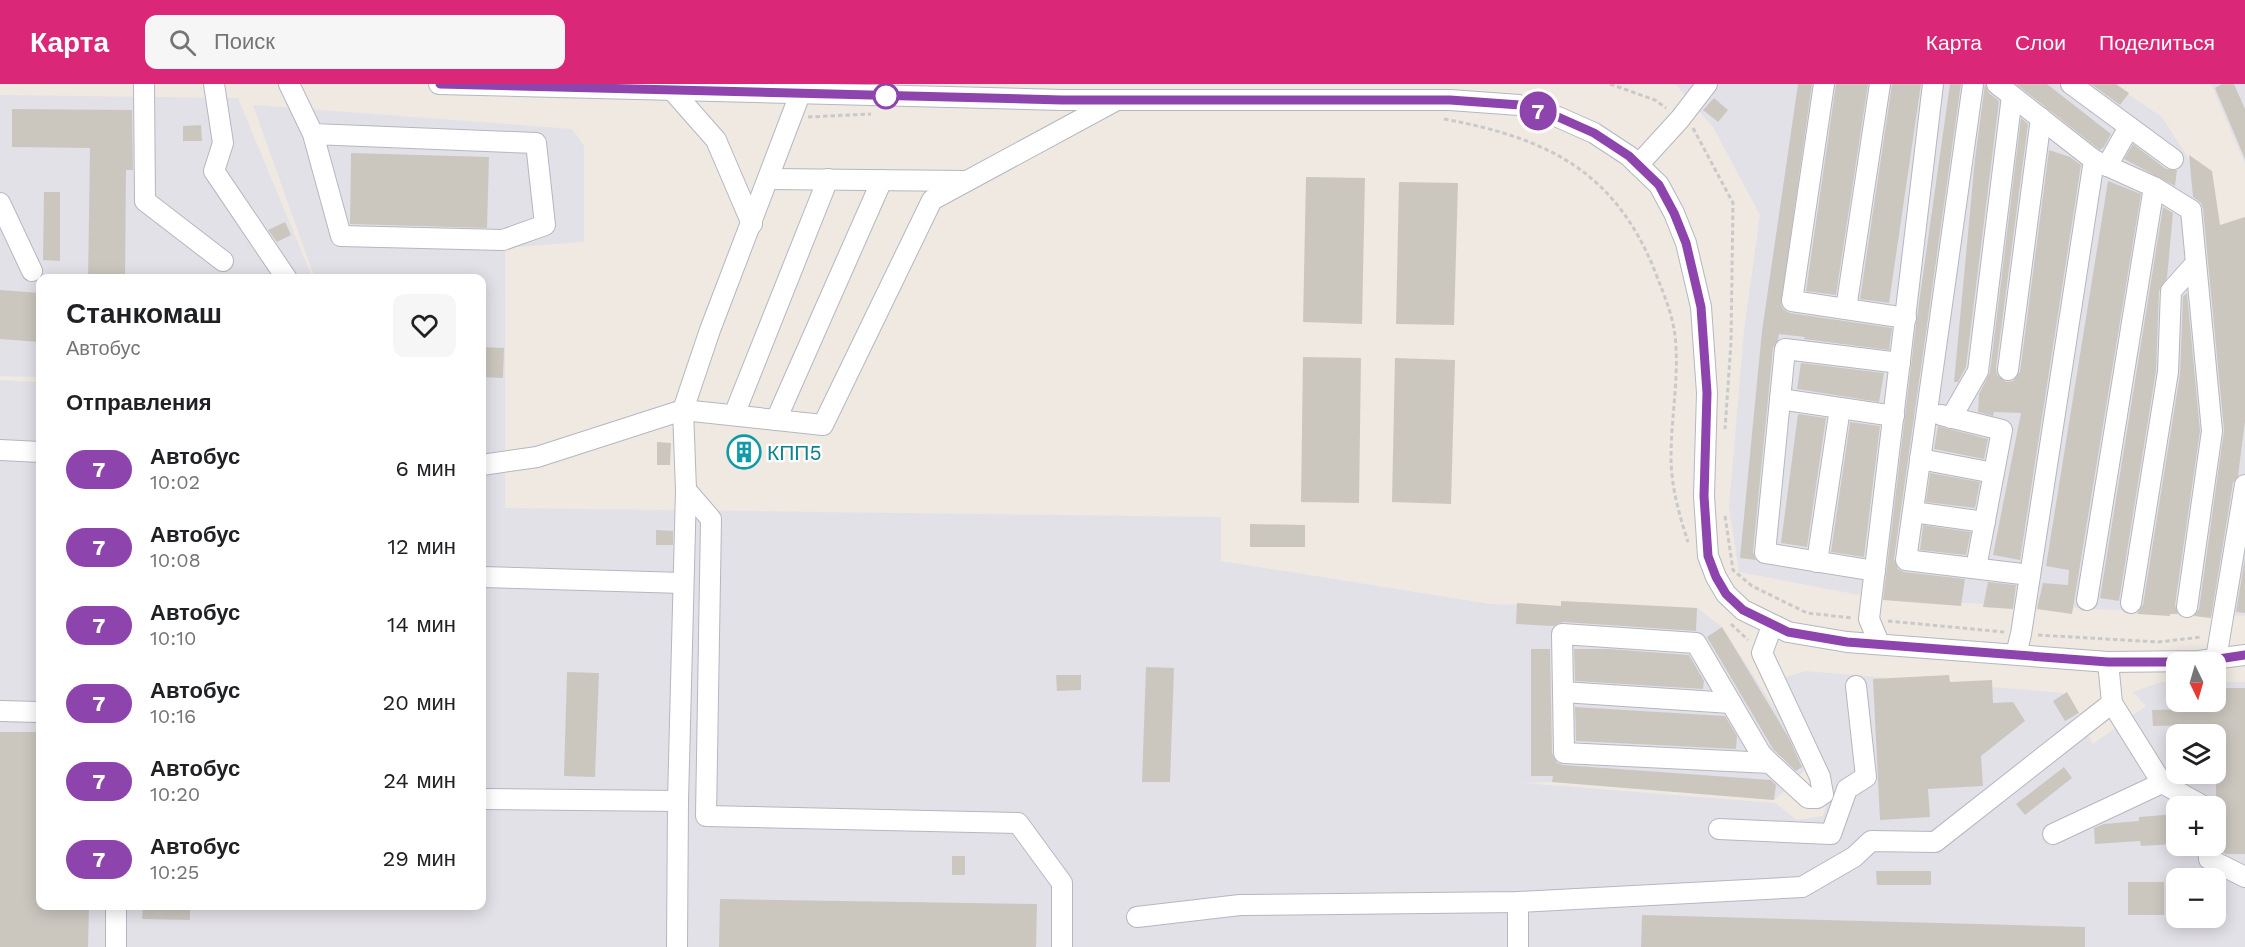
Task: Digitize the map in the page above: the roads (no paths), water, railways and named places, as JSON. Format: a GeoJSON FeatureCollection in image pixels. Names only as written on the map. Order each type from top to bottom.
{"type":"FeatureCollection","features":[{"type":"Feature","properties":{"kind":"street"},"geometry":{"type":"LineString","coordinates":[[144,84],[145,201],[223,261]]}},
{"type":"Feature","properties":{"kind":"street"},"geometry":{"type":"LineString","coordinates":[[214,84],[223,143],[214,171],[284,274]]}},
{"type":"Feature","properties":{"kind":"street"},"geometry":{"type":"LineString","coordinates":[[289,84],[314,134],[340,236],[503,240],[545,225],[536,143],[314,134]]}},
{"type":"Feature","properties":{"kind":"street"},"geometry":{"type":"LineString","coordinates":[[439,84],[1118,100],[1282,92],[1451,92],[1520,105],[1558,117],[1594,133],[1629,156],[1659,185],[1686,243],[1701,307],[1707,393],[1704,496],[1708,556],[1711,567],[1726,594],[1743,610],[1788,632],[1847,642],[2108,662],[2166,662]]}},
{"type":"Feature","properties":{"kind":"street"},"geometry":{"type":"LineString","coordinates":[[1638,165],[1680,119],[1707,84]]}},
{"type":"Feature","properties":{"kind":"street"},"geometry":{"type":"LineString","coordinates":[[1824,84],[1792,301],[1905,318]]}},
{"type":"Feature","properties":{"kind":"street"},"geometry":{"type":"LineString","coordinates":[[1846,309],[1880,84]]}},
{"type":"Feature","properties":{"kind":"street"},"geometry":{"type":"LineString","coordinates":[[1879,643],[1869,619],[1934,84]]}},
{"type":"Feature","properties":{"kind":"street"},"geometry":{"type":"LineString","coordinates":[[1973,84],[1906,560],[2030,575]]}},
{"type":"Feature","properties":{"kind":"street"},"geometry":{"type":"LineString","coordinates":[[1997,84],[2101,163],[2154,186],[2191,210],[2212,431],[2187,607]]}},
{"type":"Feature","properties":{"kind":"street"},"geometry":{"type":"LineString","coordinates":[[2071,84],[2173,159]]}},
{"type":"Feature","properties":{"kind":"street"},"geometry":{"type":"LineString","coordinates":[[672,90],[716,140],[752,224]]}},
{"type":"Feature","properties":{"kind":"street"},"geometry":{"type":"LineString","coordinates":[[677,947],[678,801],[686,490],[683,410],[710,330],[800,94]]}},
{"type":"Feature","properties":{"kind":"street"},"geometry":{"type":"LineString","coordinates":[[1951,418],[1978,371],[2012,96]]}},
{"type":"Feature","properties":{"kind":"street"},"geometry":{"type":"LineString","coordinates":[[486,464],[537,457],[683,410],[823,425],[932,200],[1118,100]]}},
{"type":"Feature","properties":{"kind":"street"},"geometry":{"type":"LineString","coordinates":[[2008,370],[2041,118]]}},
{"type":"Feature","properties":{"kind":"street"},"geometry":{"type":"LineString","coordinates":[[2016,654],[2101,163],[2129,127]]}},
{"type":"Feature","properties":{"kind":"street"},"geometry":{"type":"LineString","coordinates":[[769,179],[968,181]]}},
{"type":"Feature","properties":{"kind":"street"},"geometry":{"type":"LineString","coordinates":[[734,416],[828,179]]}},
{"type":"Feature","properties":{"kind":"street"},"geometry":{"type":"LineString","coordinates":[[776,420],[882,180]]}},
{"type":"Feature","properties":{"kind":"street"},"geometry":{"type":"LineString","coordinates":[[2087,600],[2154,186]]}},
{"type":"Feature","properties":{"kind":"street"},"geometry":{"type":"LineString","coordinates":[[0,203],[32,271]]}},
{"type":"Feature","properties":{"kind":"street"},"geometry":{"type":"LineString","coordinates":[[2132,603],[2168,372],[2171,291],[2196,263]]}},
{"type":"Feature","properties":{"kind":"street"},"geometry":{"type":"LineString","coordinates":[[1875,571],[1765,554],[1785,349],[1900,363]]}},
{"type":"Feature","properties":{"kind":"street"},"geometry":{"type":"LineString","coordinates":[[1780,399],[1894,416]]}},
{"type":"Feature","properties":{"kind":"street"},"geometry":{"type":"LineString","coordinates":[[1817,562],[1840,408]]}},
{"type":"Feature","properties":{"kind":"street"},"geometry":{"type":"LineString","coordinates":[[1927,412],[2002,430],[1976,568]]}},
{"type":"Feature","properties":{"kind":"street"},"geometry":{"type":"LineString","coordinates":[[0,450],[36,452]]}},
{"type":"Feature","properties":{"kind":"street"},"geometry":{"type":"LineString","coordinates":[[1920,459],[1994,473]]}},
{"type":"Feature","properties":{"kind":"street"},"geometry":{"type":"LineString","coordinates":[[2217,652],[2245,485]]}},
{"type":"Feature","properties":{"kind":"street"},"geometry":{"type":"LineString","coordinates":[[686,490],[711,519],[706,816],[1018,823],[1062,883],[1062,947]]}},
{"type":"Feature","properties":{"kind":"street"},"geometry":{"type":"LineString","coordinates":[[1913,512],[1985,522]]}},
{"type":"Feature","properties":{"kind":"street"},"geometry":{"type":"LineString","coordinates":[[486,577],[683,583]]}},
{"type":"Feature","properties":{"kind":"street"},"geometry":{"type":"LineString","coordinates":[[1770,763],[1564,753],[1562,634],[1696,643],[1761,754],[1808,798],[1817,798],[1823,794],[1820,777],[1762,652],[1772,626]]}},
{"type":"Feature","properties":{"kind":"street"},"geometry":{"type":"LineString","coordinates":[[2226,658],[2245,655]]}},
{"type":"Feature","properties":{"kind":"street"},"geometry":{"type":"LineString","coordinates":[[2108,662],[2112,703],[2162,783],[2185,796]]}},
{"type":"Feature","properties":{"kind":"street"},"geometry":{"type":"LineString","coordinates":[[1832,834],[1847,789],[1866,777],[1856,686]]}},
{"type":"Feature","properties":{"kind":"street"},"geometry":{"type":"LineString","coordinates":[[1563,692],[1731,703]]}},
{"type":"Feature","properties":{"kind":"street"},"geometry":{"type":"LineString","coordinates":[[1137,917],[1240,905],[1518,902],[1803,887],[1854,857],[1871,841],[1935,842],[2112,703]]}},
{"type":"Feature","properties":{"kind":"street"},"geometry":{"type":"LineString","coordinates":[[0,711],[36,712]]}},
{"type":"Feature","properties":{"kind":"street"},"geometry":{"type":"LineString","coordinates":[[2053,834],[2162,783]]}},
{"type":"Feature","properties":{"kind":"street"},"geometry":{"type":"LineString","coordinates":[[486,799],[678,801]]}},
{"type":"Feature","properties":{"kind":"street"},"geometry":{"type":"LineString","coordinates":[[1719,829],[1832,834],[1854,857]]}},
{"type":"Feature","properties":{"kind":"street"},"geometry":{"type":"LineString","coordinates":[[2209,856],[2209,860],[2245,877]]}},
{"type":"Feature","properties":{"kind":"street"},"geometry":{"type":"LineString","coordinates":[[1518,902],[1518,947]]}},
{"type":"Feature","properties":{"kind":"street"},"geometry":{"type":"LineString","coordinates":[[116,910],[116,947]]}},
{"type":"Feature","properties":{"kind":"place","name":"КПП5"},"geometry":{"type":"Point","coordinates":[744,452]}}]}
